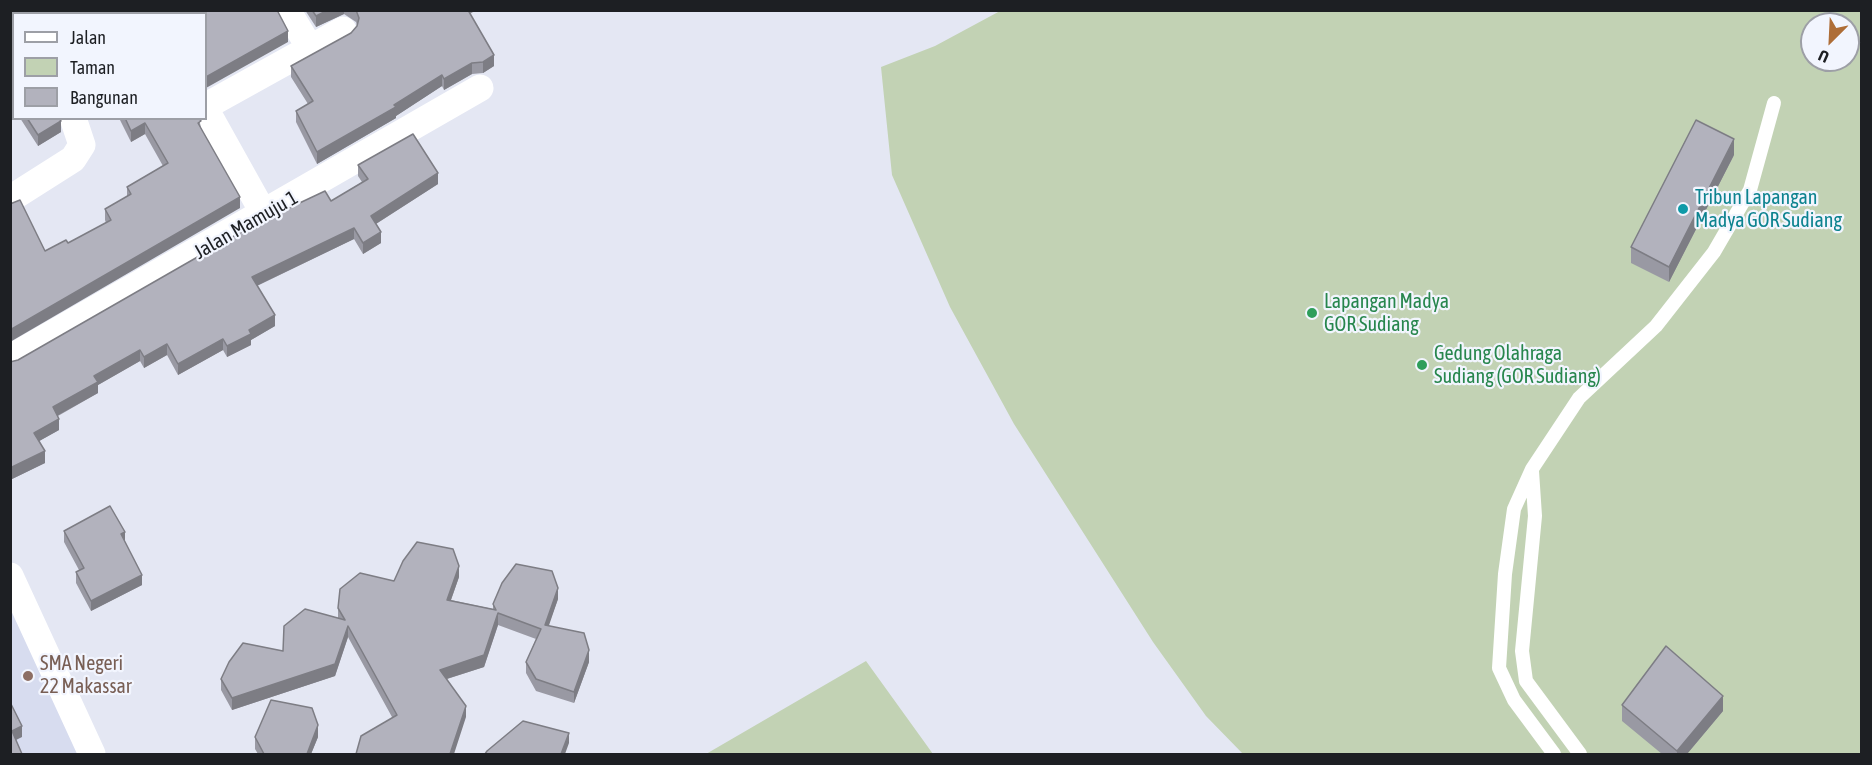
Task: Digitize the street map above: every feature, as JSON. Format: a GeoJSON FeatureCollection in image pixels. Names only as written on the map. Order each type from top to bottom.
{"type":"FeatureCollection","features":[{"type":"Feature","properties":{"kind":"street"},"geometry":{"type":"LineString","coordinates":[[287,10],[310,48]]}},
{"type":"Feature","properties":{"kind":"street"},"geometry":{"type":"LineString","coordinates":[[207,107],[343,30]]}},
{"type":"Feature","properties":{"kind":"street","name":"Jalan Mamuju 1"},"geometry":{"type":"LineString","coordinates":[[10,358],[480,88]]}},
{"type":"Feature","properties":{"kind":"street"},"geometry":{"type":"LineString","coordinates":[[207,110],[264,214]]}},
{"type":"Feature","properties":{"kind":"street"},"geometry":{"type":"LineString","coordinates":[[10,199],[73,159],[82,145],[75,120]]}},
{"type":"Feature","properties":{"kind":"street"},"geometry":{"type":"LineString","coordinates":[[10,576],[92,754]]}},
{"type":"Feature","properties":{"kind":"lane"},"geometry":{"type":"LineString","coordinates":[[1554,754],[1514,700],[1498,668],[1504,574],[1514,509],[1532,469],[1579,398],[1656,326],[1714,252],[1750,190],[1774,104]]}},
{"type":"Feature","properties":{"kind":"lane"},"geometry":{"type":"LineString","coordinates":[[1532,469],[1535,516],[1522,651],[1526,681],[1580,754]]}},
{"type":"Feature","properties":{"kind":"shaded area","name":"SMA Negeri 22 Makassar"},"geometry":{"type":"Polygon","coordinates":[[[11,597],[79,754],[11,754],[11,597]]]}},
{"type":"Feature","properties":{"kind":"green space","name":"Gedung Olahraga Sudiang (GOR Sudiang)"},"geometry":{"type":"Polygon","coordinates":[[[1000,11],[1861,11],[1861,754],[1243,754],[1206,716],[1153,642],[1014,424],[950,307],[892,175],[881,67],[935,46],[1000,11]]]}},
{"type":"Feature","properties":{"kind":"green space"},"geometry":{"type":"Polygon","coordinates":[[[866,661],[933,754],[706,754],[866,661]]]}},
{"type":"Feature","properties":{"kind":"building"},"geometry":{"type":"Polygon","coordinates":[[[28,10],[134,10],[136,12],[28,12],[28,10]]]}},
{"type":"Feature","properties":{"kind":"building"},"geometry":{"type":"Polygon","coordinates":[[[161,10],[277,10],[288,31],[207,76],[207,12],[160,12],[161,10]]]}},
{"type":"Feature","properties":{"kind":"building"},"geometry":{"type":"Polygon","coordinates":[[[312,10],[328,10],[316,16],[312,10]]]}},
{"type":"Feature","properties":{"kind":"building"},"geometry":{"type":"Polygon","coordinates":[[[356,10],[468,10],[494,55],[483,62],[472,63],[444,79],[442,75],[394,105],[396,107],[317,152],[296,111],[313,101],[291,66],[351,33],[357,26],[359,18],[356,10]]]}},
{"type":"Feature","properties":{"kind":"building"},"geometry":{"type":"Polygon","coordinates":[[[10,23],[12,23],[12,94],[10,92],[10,23]]]}},
{"type":"Feature","properties":{"kind":"building"},"geometry":{"type":"Polygon","coordinates":[[[28,120],[61,121],[38,135],[28,120]]]}},
{"type":"Feature","properties":{"kind":"building"},"geometry":{"type":"Polygon","coordinates":[[[126,120],[200,120],[198,123],[240,197],[10,330],[10,204],[20,200],[45,251],[66,240],[68,243],[111,220],[105,209],[131,194],[127,187],[168,163],[145,123],[131,131],[126,120]]]}},
{"type":"Feature","properties":{"kind":"building","name":"Tribun Lapangan Madya GOR Sudiang"},"geometry":{"type":"Polygon","coordinates":[[[1696,120],[1734,139],[1669,267],[1631,247],[1696,120]]]}},
{"type":"Feature","properties":{"kind":"building"},"geometry":{"type":"Polygon","coordinates":[[[413,134],[438,173],[371,216],[381,232],[363,243],[354,228],[252,277],[275,315],[249,330],[251,334],[227,346],[223,339],[178,364],[167,344],[144,357],[140,350],[94,376],[98,382],[53,407],[59,419],[34,433],[45,451],[10,468],[10,362],[18,360],[255,224],[325,191],[331,201],[368,179],[358,165],[413,134]]]}},
{"type":"Feature","properties":{"kind":"building"},"geometry":{"type":"Polygon","coordinates":[[[110,506],[125,532],[121,534],[142,575],[91,601],[76,572],[84,568],[64,531],[110,506]]]}},
{"type":"Feature","properties":{"kind":"building"},"geometry":{"type":"Polygon","coordinates":[[[417,542],[453,549],[459,566],[447,600],[496,610],[493,604],[502,583],[516,564],[552,571],[558,588],[545,625],[584,633],[589,650],[574,692],[536,679],[526,662],[541,629],[498,613],[484,655],[440,670],[466,706],[450,754],[356,754],[361,736],[397,715],[348,626],[335,664],[232,698],[221,679],[229,662],[243,643],[283,651],[284,626],[305,609],[345,620],[338,608],[340,589],[360,573],[394,581],[403,561],[417,542]]]}},
{"type":"Feature","properties":{"kind":"building"},"geometry":{"type":"Polygon","coordinates":[[[1666,646],[1723,696],[1677,751],[1622,705],[1666,646]]]}},
{"type":"Feature","properties":{"kind":"building"},"geometry":{"type":"Polygon","coordinates":[[[271,700],[312,708],[318,725],[307,754],[264,754],[255,737],[271,700]]]}},
{"type":"Feature","properties":{"kind":"building"},"geometry":{"type":"Polygon","coordinates":[[[10,702],[22,726],[12,731],[22,754],[10,754],[10,702]]]}},
{"type":"Feature","properties":{"kind":"building"},"geometry":{"type":"Polygon","coordinates":[[[523,721],[569,733],[561,754],[485,754],[487,751],[523,721]]]}},
{"type":"Feature","properties":{"kind":"place","name":"Tribun Lapangan Madya GOR Sudiang"},"geometry":{"type":"Point","coordinates":[1683,209]}},
{"type":"Feature","properties":{"kind":"place","name":"Lapangan Madya GOR Sudiang"},"geometry":{"type":"Point","coordinates":[1312,313]}},
{"type":"Feature","properties":{"kind":"place","name":"Gedung Olahraga Sudiang (GOR Sudiang)"},"geometry":{"type":"Point","coordinates":[1422,365]}},
{"type":"Feature","properties":{"kind":"place","name":"SMA Negeri 22 Makassar"},"geometry":{"type":"Point","coordinates":[28,676]}}]}
